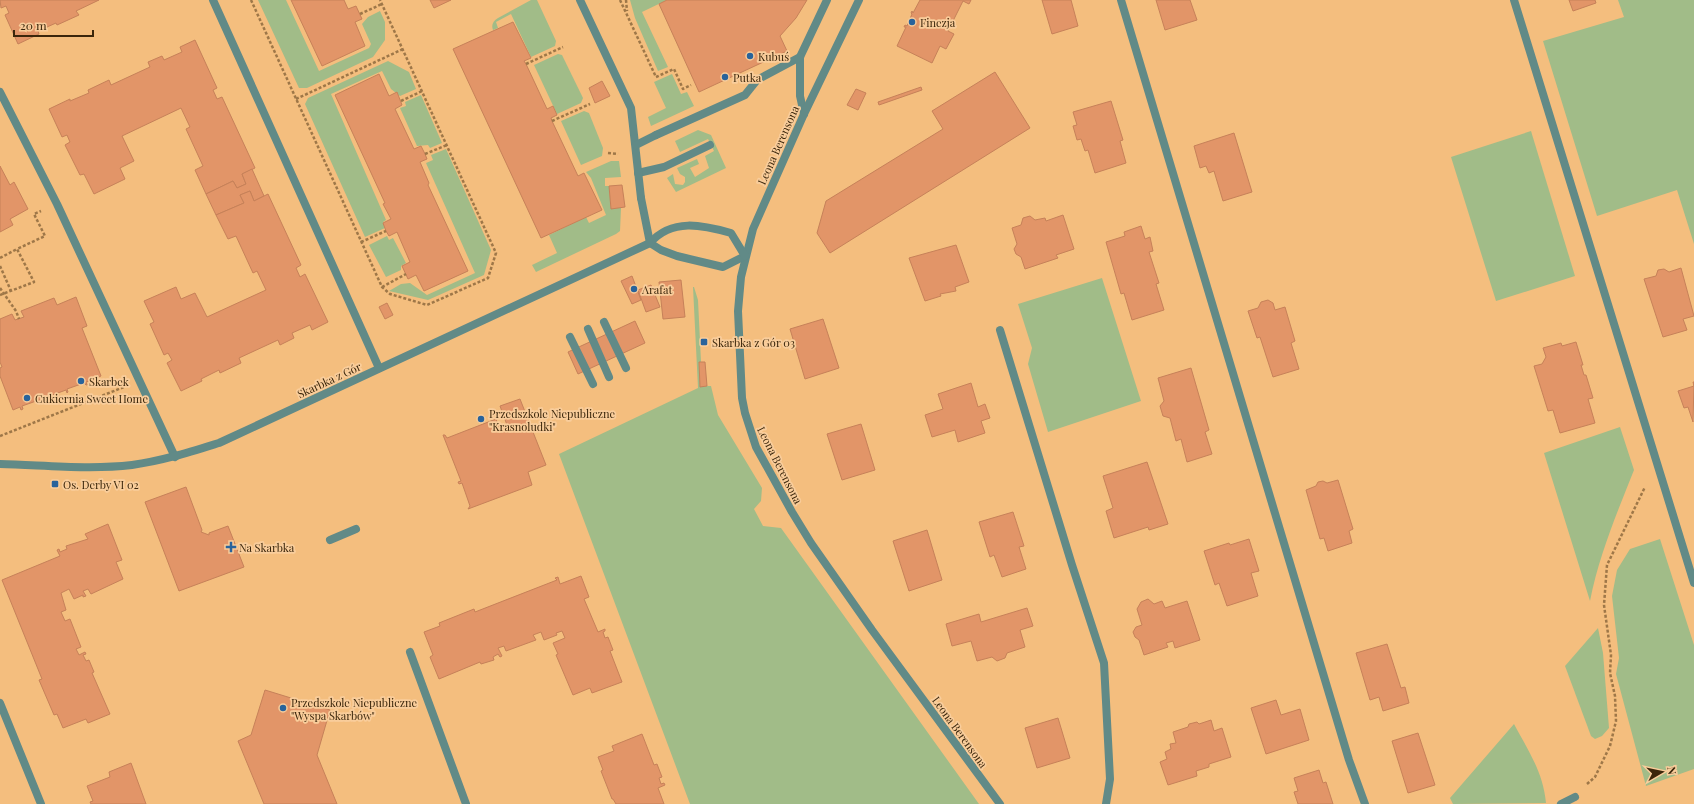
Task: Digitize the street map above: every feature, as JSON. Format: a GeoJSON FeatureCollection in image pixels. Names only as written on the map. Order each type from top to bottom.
{"type":"FeatureCollection","features":[{"type":"Feature","properties":{"kind":"street"},"geometry":{"type":"LineString","coordinates":[[213,0],[379,368]]}},
{"type":"Feature","properties":{"kind":"street"},"geometry":{"type":"LineString","coordinates":[[580,0],[631,108],[641,198],[650,243],[661,250],[677,256],[723,267],[745,256]]}},
{"type":"Feature","properties":{"kind":"street"},"geometry":{"type":"LineString","coordinates":[[804,114],[800,96],[800,57],[827,0]]}},
{"type":"Feature","properties":{"kind":"street","name":"Leona Berensona"},"geometry":{"type":"LineString","coordinates":[[859,0],[804,114],[753,229],[745,256],[740,283],[738,312],[740,372],[745,413],[756,447],[811,543],[872,630],[1000,804]]}},
{"type":"Feature","properties":{"kind":"street"},"geometry":{"type":"LineString","coordinates":[[1120,0],[1347,752],[1365,804]]}},
{"type":"Feature","properties":{"kind":"street"},"geometry":{"type":"LineString","coordinates":[[1514,0],[1694,583]]}},
{"type":"Feature","properties":{"kind":"street"},"geometry":{"type":"LineString","coordinates":[[636,145],[746,95],[757,80],[800,57]]}},
{"type":"Feature","properties":{"kind":"street"},"geometry":{"type":"LineString","coordinates":[[0,92],[57,204],[175,457]]}},
{"type":"Feature","properties":{"kind":"street"},"geometry":{"type":"LineString","coordinates":[[638,173],[664,167],[710,145]]}},
{"type":"Feature","properties":{"kind":"street","name":"Skarbka z Gór"},"geometry":{"type":"LineString","coordinates":[[0,464],[102,466],[131,465],[175,457],[219,443],[650,243],[657,235],[668,229],[683,225],[701,225],[731,233],[745,256]]}},
{"type":"Feature","properties":{"kind":"street"},"geometry":{"type":"LineString","coordinates":[[604,322],[626,368]]}},
{"type":"Feature","properties":{"kind":"street"},"geometry":{"type":"LineString","coordinates":[[588,329],[609,377]]}},
{"type":"Feature","properties":{"kind":"street"},"geometry":{"type":"LineString","coordinates":[[1000,330],[1072,565],[1104,663],[1110,779],[1106,804]]}},
{"type":"Feature","properties":{"kind":"street"},"geometry":{"type":"LineString","coordinates":[[570,337],[593,384]]}},
{"type":"Feature","properties":{"kind":"street"},"geometry":{"type":"LineString","coordinates":[[330,540],[356,529]]}},
{"type":"Feature","properties":{"kind":"street"},"geometry":{"type":"LineString","coordinates":[[410,652],[466,804]]}},
{"type":"Feature","properties":{"kind":"street"},"geometry":{"type":"LineString","coordinates":[[0,703],[41,804]]}},
{"type":"Feature","properties":{"kind":"street"},"geometry":{"type":"LineString","coordinates":[[1561,804],[1575,797]]}},
{"type":"Feature","properties":{"kind":"path"},"geometry":{"type":"LineString","coordinates":[[251,0],[382,287],[390,294],[427,305],[488,278],[496,253],[380,0]]}},
{"type":"Feature","properties":{"kind":"path"},"geometry":{"type":"LineString","coordinates":[[620,0],[656,77],[674,69],[683,89],[691,85]]}},
{"type":"Feature","properties":{"kind":"path"},"geometry":{"type":"LineString","coordinates":[[626,0],[627,14]]}},
{"type":"Feature","properties":{"kind":"path"},"geometry":{"type":"LineString","coordinates":[[360,14],[382,4]]}},
{"type":"Feature","properties":{"kind":"path"},"geometry":{"type":"LineString","coordinates":[[526,64],[563,47]]}},
{"type":"Feature","properties":{"kind":"path"},"geometry":{"type":"LineString","coordinates":[[296,99],[403,49]]}},
{"type":"Feature","properties":{"kind":"path"},"geometry":{"type":"LineString","coordinates":[[401,101],[422,91]]}},
{"type":"Feature","properties":{"kind":"path"},"geometry":{"type":"LineString","coordinates":[[552,121],[590,104]]}},
{"type":"Feature","properties":{"kind":"path"},"geometry":{"type":"LineString","coordinates":[[425,154],[446,145]]}},
{"type":"Feature","properties":{"kind":"path"},"geometry":{"type":"LineString","coordinates":[[608,153],[618,154]]}},
{"type":"Feature","properties":{"kind":"path"},"geometry":{"type":"LineString","coordinates":[[0,258],[45,236],[34,214],[57,204]]}},
{"type":"Feature","properties":{"kind":"path"},"geometry":{"type":"LineString","coordinates":[[361,242],[386,231]]}},
{"type":"Feature","properties":{"kind":"path"},"geometry":{"type":"LineString","coordinates":[[1,294],[34,282],[17,249]]}},
{"type":"Feature","properties":{"kind":"path"},"geometry":{"type":"LineString","coordinates":[[0,266],[12,291]]}},
{"type":"Feature","properties":{"kind":"path"},"geometry":{"type":"LineString","coordinates":[[382,287],[406,274]]}},
{"type":"Feature","properties":{"kind":"path"},"geometry":{"type":"LineString","coordinates":[[0,288],[1,294],[16,311],[19,319]]}},
{"type":"Feature","properties":{"kind":"path"},"geometry":{"type":"LineString","coordinates":[[0,436],[110,394]]}},
{"type":"Feature","properties":{"kind":"path"},"geometry":{"type":"LineString","coordinates":[[1575,797],[1594,777],[1610,746],[1616,721],[1615,696],[1610,673],[1611,655],[1604,605],[1606,565],[1657,463]]}},
{"type":"Feature","properties":{"kind":"green space"},"geometry":{"type":"Polygon","coordinates":[[[258,0],[286,0],[319,71],[369,48],[371,44],[362,24],[368,17],[380,11],[385,22],[385,40],[373,57],[307,88],[299,88],[258,0]]]}},
{"type":"Feature","properties":{"kind":"green space"},"geometry":{"type":"Polygon","coordinates":[[[531,0],[537,0],[556,41],[555,46],[531,57],[511,14],[496,22],[498,28],[493,30],[492,26],[496,19],[531,0]]]}},
{"type":"Feature","properties":{"kind":"green space"},"geometry":{"type":"Polygon","coordinates":[[[630,0],[667,0],[642,12],[668,67],[658,71],[635,18],[630,0]]]}},
{"type":"Feature","properties":{"kind":"green space"},"geometry":{"type":"Polygon","coordinates":[[[1618,0],[1694,0],[1694,244],[1677,190],[1597,216],[1543,41],[1624,17],[1618,0]]]}},
{"type":"Feature","properties":{"kind":"green space"},"geometry":{"type":"Polygon","coordinates":[[[558,54],[562,55],[583,98],[581,103],[557,114],[534,65],[558,54]]]}},
{"type":"Feature","properties":{"kind":"green space"},"geometry":{"type":"Polygon","coordinates":[[[388,61],[409,72],[416,89],[400,96],[391,89],[382,71],[331,94],[386,220],[383,222],[385,228],[365,237],[305,104],[308,98],[388,61]]]}},
{"type":"Feature","properties":{"kind":"green space"},"geometry":{"type":"Polygon","coordinates":[[[672,74],[681,94],[687,92],[694,106],[651,126],[648,117],[666,108],[654,82],[672,74]]]}},
{"type":"Feature","properties":{"kind":"green space"},"geometry":{"type":"Polygon","coordinates":[[[421,95],[442,143],[430,148],[428,145],[417,146],[400,108],[406,106],[405,102],[421,95]]]}},
{"type":"Feature","properties":{"kind":"green space"},"geometry":{"type":"Polygon","coordinates":[[[584,111],[589,113],[603,148],[602,156],[581,165],[561,121],[584,111]]]}},
{"type":"Feature","properties":{"kind":"green space"},"geometry":{"type":"Polygon","coordinates":[[[698,130],[711,135],[726,168],[676,192],[667,178],[673,174],[675,184],[683,185],[685,182],[685,177],[680,174],[677,168],[697,159],[699,164],[690,168],[695,177],[709,168],[705,156],[714,151],[708,139],[680,152],[675,141],[698,130]]]}},
{"type":"Feature","properties":{"kind":"green space"},"geometry":{"type":"Polygon","coordinates":[[[1531,131],[1575,276],[1496,301],[1451,157],[1531,131]]]}},
{"type":"Feature","properties":{"kind":"green space"},"geometry":{"type":"Polygon","coordinates":[[[446,149],[491,250],[484,275],[428,300],[389,291],[401,284],[410,283],[427,295],[475,273],[426,163],[433,160],[431,155],[446,149]]]}},
{"type":"Feature","properties":{"kind":"green space"},"geometry":{"type":"Polygon","coordinates":[[[611,161],[619,161],[621,177],[605,178],[605,186],[609,186],[611,208],[621,208],[620,231],[536,272],[532,265],[557,253],[549,235],[586,217],[589,223],[606,215],[591,178],[586,172],[611,161]]]}},
{"type":"Feature","properties":{"kind":"green space"},"geometry":{"type":"Polygon","coordinates":[[[387,236],[389,240],[393,238],[406,263],[401,266],[401,270],[386,277],[369,245],[387,236]]]}},
{"type":"Feature","properties":{"kind":"green space"},"geometry":{"type":"Polygon","coordinates":[[[1102,278],[1141,401],[1048,432],[1028,364],[1032,348],[1018,304],[1102,278]]]}},
{"type":"Feature","properties":{"kind":"green space"},"geometry":{"type":"Polygon","coordinates":[[[693,287],[698,300],[701,362],[699,362],[700,386],[711,386],[718,415],[762,488],[761,501],[754,509],[763,526],[781,528],[979,804],[690,804],[559,454],[698,388],[693,287]]]}},
{"type":"Feature","properties":{"kind":"green space"},"geometry":{"type":"Polygon","coordinates":[[[1620,427],[1634,470],[1603,551],[1590,601],[1544,453],[1620,427]]]}},
{"type":"Feature","properties":{"kind":"green space"},"geometry":{"type":"Polygon","coordinates":[[[1660,539],[1694,645],[1694,769],[1646,786],[1616,674],[1619,658],[1612,596],[1617,570],[1630,549],[1660,539]]]}},
{"type":"Feature","properties":{"kind":"green space"},"geometry":{"type":"Polygon","coordinates":[[[1598,628],[1603,653],[1609,728],[1602,736],[1595,739],[1591,736],[1565,666],[1598,628]]]}},
{"type":"Feature","properties":{"kind":"green space"},"geometry":{"type":"Polygon","coordinates":[[[1514,724],[1539,772],[1546,803],[1453,804],[1450,798],[1514,724]]]}},
{"type":"Feature","properties":{"kind":"building"},"geometry":{"type":"Polygon","coordinates":[[[0,0],[99,0],[76,11],[79,15],[57,25],[56,23],[38,31],[39,34],[18,44],[5,15],[9,13],[6,6],[1,8],[0,0]]]}},
{"type":"Feature","properties":{"kind":"building"},"geometry":{"type":"Polygon","coordinates":[[[291,0],[344,0],[348,9],[356,6],[362,19],[355,22],[365,46],[322,66],[291,0]]]}},
{"type":"Feature","properties":{"kind":"building"},"geometry":{"type":"Polygon","coordinates":[[[430,0],[451,0],[434,8],[430,0]]]}},
{"type":"Feature","properties":{"kind":"building"},"geometry":{"type":"Polygon","coordinates":[[[667,0],[807,0],[796,18],[780,36],[787,51],[699,92],[659,4],[667,0]]]}},
{"type":"Feature","properties":{"kind":"building"},"geometry":{"type":"Polygon","coordinates":[[[920,0],[971,0],[969,4],[963,1],[948,31],[954,34],[946,49],[940,46],[932,63],[897,46],[906,27],[904,27],[905,25],[907,26],[912,11],[913,13],[920,0]]]}},
{"type":"Feature","properties":{"kind":"building"},"geometry":{"type":"Polygon","coordinates":[[[1042,0],[1071,0],[1078,26],[1052,34],[1042,0]]]}},
{"type":"Feature","properties":{"kind":"building"},"geometry":{"type":"Polygon","coordinates":[[[1156,0],[1190,0],[1197,20],[1165,30],[1156,0]]]}},
{"type":"Feature","properties":{"kind":"building"},"geometry":{"type":"Polygon","coordinates":[[[1569,0],[1595,0],[1596,3],[1573,11],[1569,0]]]}},
{"type":"Feature","properties":{"kind":"building"},"geometry":{"type":"Polygon","coordinates":[[[513,22],[531,58],[524,61],[547,109],[553,106],[557,115],[551,118],[552,121],[578,176],[584,173],[602,210],[541,238],[453,49],[513,22]]]}},
{"type":"Feature","properties":{"kind":"building"},"geometry":{"type":"Polygon","coordinates":[[[195,40],[217,88],[213,90],[217,99],[222,97],[255,168],[242,174],[246,184],[237,188],[233,181],[206,194],[195,170],[203,166],[186,129],[190,127],[181,108],[122,136],[134,161],[120,168],[125,179],[94,194],[84,174],[80,175],[65,145],[70,142],[67,135],[62,137],[49,109],[70,99],[70,101],[89,93],[88,90],[109,80],[111,85],[150,67],[148,62],[162,56],[164,60],[182,52],[180,47],[195,40]]]}},
{"type":"Feature","properties":{"kind":"building"},"geometry":{"type":"Polygon","coordinates":[[[995,72],[1030,128],[830,253],[817,233],[826,201],[943,129],[932,111],[995,72]]]}},
{"type":"Feature","properties":{"kind":"building"},"geometry":{"type":"Polygon","coordinates":[[[379,74],[389,96],[397,92],[402,105],[395,109],[414,149],[421,146],[425,154],[427,159],[420,162],[429,183],[428,185],[468,271],[424,291],[416,275],[408,279],[402,266],[410,262],[397,232],[389,236],[386,231],[383,223],[391,219],[383,204],[385,203],[335,95],[379,74]]]}},
{"type":"Feature","properties":{"kind":"building"},"geometry":{"type":"Polygon","coordinates":[[[602,81],[610,96],[595,103],[589,88],[602,81]]]}},
{"type":"Feature","properties":{"kind":"building"},"geometry":{"type":"Polygon","coordinates":[[[921,87],[922,90],[879,105],[878,102],[921,87]]]}},
{"type":"Feature","properties":{"kind":"building"},"geometry":{"type":"Polygon","coordinates":[[[856,89],[866,93],[858,110],[847,105],[856,89]]]}},
{"type":"Feature","properties":{"kind":"building"},"geometry":{"type":"Polygon","coordinates":[[[1111,101],[1123,140],[1120,141],[1126,163],[1095,173],[1088,150],[1085,151],[1081,139],[1077,140],[1073,126],[1077,125],[1073,112],[1111,101]]]}},
{"type":"Feature","properties":{"kind":"building"},"geometry":{"type":"Polygon","coordinates":[[[1234,133],[1252,192],[1223,201],[1214,171],[1209,173],[1206,166],[1200,168],[1194,146],[1234,133]]]}},
{"type":"Feature","properties":{"kind":"building"},"geometry":{"type":"Polygon","coordinates":[[[0,166],[10,185],[14,182],[28,209],[10,219],[13,225],[0,232],[0,166]]]}},
{"type":"Feature","properties":{"kind":"building"},"geometry":{"type":"Polygon","coordinates":[[[252,169],[264,196],[254,201],[250,191],[240,195],[244,203],[216,215],[206,194],[233,181],[237,188],[246,184],[242,174],[252,169]]]}},
{"type":"Feature","properties":{"kind":"building"},"geometry":{"type":"Polygon","coordinates":[[[622,185],[625,207],[611,209],[609,186],[622,185]]]}},
{"type":"Feature","properties":{"kind":"building"},"geometry":{"type":"Polygon","coordinates":[[[250,191],[254,201],[268,194],[301,265],[296,268],[300,277],[305,274],[328,322],[312,330],[310,325],[292,333],[294,338],[280,345],[278,340],[239,358],[241,363],[220,373],[219,370],[201,379],[202,381],[181,391],[167,363],[172,360],[168,353],[164,355],[150,324],[154,322],[144,301],[176,287],[181,299],[195,293],[207,317],[266,290],[257,271],[253,273],[236,236],[228,239],[216,215],[244,203],[240,195],[250,191]]]}},
{"type":"Feature","properties":{"kind":"building"},"geometry":{"type":"Polygon","coordinates":[[[1063,215],[1074,249],[1056,255],[1058,258],[1025,269],[1021,257],[1016,254],[1014,249],[1017,244],[1012,228],[1021,225],[1023,218],[1030,216],[1035,220],[1045,218],[1046,221],[1063,215]]]}},
{"type":"Feature","properties":{"kind":"building"},"geometry":{"type":"Polygon","coordinates":[[[1141,226],[1145,239],[1150,237],[1153,251],[1149,252],[1159,283],[1156,284],[1164,310],[1132,320],[1124,293],[1121,294],[1106,242],[1125,236],[1124,232],[1141,226]]]}},
{"type":"Feature","properties":{"kind":"building"},"geometry":{"type":"Polygon","coordinates":[[[956,245],[969,282],[955,287],[956,291],[940,294],[941,296],[925,301],[909,258],[956,245]]]}},
{"type":"Feature","properties":{"kind":"building"},"geometry":{"type":"Polygon","coordinates":[[[1681,268],[1694,316],[1683,319],[1687,330],[1663,337],[1644,279],[1656,276],[1658,270],[1664,269],[1669,272],[1681,268]]]}},
{"type":"Feature","properties":{"kind":"building"},"geometry":{"type":"Polygon","coordinates":[[[632,276],[641,300],[632,304],[621,281],[632,276]]]}},
{"type":"Feature","properties":{"kind":"building"},"geometry":{"type":"Polygon","coordinates":[[[681,280],[685,317],[663,319],[659,282],[681,280]]]}},
{"type":"Feature","properties":{"kind":"building"},"geometry":{"type":"Polygon","coordinates":[[[651,285],[660,307],[646,312],[638,290],[651,285]]]}},
{"type":"Feature","properties":{"kind":"building"},"geometry":{"type":"Polygon","coordinates":[[[76,297],[87,326],[82,328],[101,376],[86,382],[87,385],[84,383],[67,389],[67,393],[66,390],[44,398],[45,401],[42,399],[22,406],[23,409],[21,410],[20,407],[13,410],[0,376],[0,368],[2,367],[0,362],[0,319],[12,314],[15,320],[24,317],[21,311],[54,298],[57,305],[76,297]]]}},
{"type":"Feature","properties":{"kind":"building"},"geometry":{"type":"Polygon","coordinates":[[[1268,300],[1273,303],[1275,310],[1285,307],[1295,341],[1291,343],[1299,369],[1273,377],[1260,337],[1257,338],[1248,311],[1258,308],[1261,302],[1268,300]]]}},
{"type":"Feature","properties":{"kind":"building"},"geometry":{"type":"Polygon","coordinates":[[[387,303],[393,315],[385,319],[379,307],[387,303]]]}},
{"type":"Feature","properties":{"kind":"building"},"geometry":{"type":"Polygon","coordinates":[[[823,319],[839,368],[805,379],[790,329],[823,319]]]}},
{"type":"Feature","properties":{"kind":"building"},"geometry":{"type":"Polygon","coordinates":[[[635,321],[645,343],[578,374],[568,352],[635,321]]]}},
{"type":"Feature","properties":{"kind":"building"},"geometry":{"type":"Polygon","coordinates":[[[1576,342],[1583,365],[1581,365],[1584,375],[1586,375],[1593,398],[1588,399],[1595,423],[1560,433],[1553,410],[1548,411],[1534,366],[1542,364],[1546,357],[1543,348],[1561,343],[1562,346],[1576,342]]]}},
{"type":"Feature","properties":{"kind":"building"},"geometry":{"type":"Polygon","coordinates":[[[699,362],[705,362],[707,386],[700,387],[699,362]]]}},
{"type":"Feature","properties":{"kind":"building"},"geometry":{"type":"Polygon","coordinates":[[[1191,368],[1209,430],[1205,432],[1212,454],[1187,462],[1181,439],[1176,441],[1170,418],[1163,416],[1160,406],[1164,401],[1158,378],[1191,368]]]}},
{"type":"Feature","properties":{"kind":"building"},"geometry":{"type":"Polygon","coordinates":[[[971,383],[978,407],[985,404],[990,418],[981,421],[985,433],[958,442],[955,430],[932,437],[925,415],[943,409],[938,394],[971,383]]]}},
{"type":"Feature","properties":{"kind":"building"},"geometry":{"type":"Polygon","coordinates":[[[1694,386],[1693,422],[1688,407],[1684,408],[1678,391],[1694,386]]]}},
{"type":"Feature","properties":{"kind":"building"},"geometry":{"type":"Polygon","coordinates":[[[520,399],[546,465],[528,472],[532,485],[468,509],[470,506],[462,483],[459,484],[458,482],[461,481],[443,435],[447,438],[496,419],[499,428],[507,425],[500,406],[520,399]]]}},
{"type":"Feature","properties":{"kind":"building"},"geometry":{"type":"Polygon","coordinates":[[[861,424],[875,470],[842,480],[827,434],[861,424]]]}},
{"type":"Feature","properties":{"kind":"building"},"geometry":{"type":"Polygon","coordinates":[[[1147,462],[1168,524],[1149,530],[1148,527],[1114,538],[1106,511],[1113,508],[1103,476],[1147,462]]]}},
{"type":"Feature","properties":{"kind":"building"},"geometry":{"type":"Polygon","coordinates":[[[1338,480],[1353,529],[1349,531],[1352,543],[1328,551],[1324,538],[1320,539],[1306,490],[1316,486],[1318,482],[1323,481],[1327,483],[1338,480]]]}},
{"type":"Feature","properties":{"kind":"building"},"geometry":{"type":"Polygon","coordinates":[[[186,487],[202,530],[201,532],[209,535],[209,533],[228,526],[244,567],[179,591],[145,502],[186,487]]]}},
{"type":"Feature","properties":{"kind":"building"},"geometry":{"type":"Polygon","coordinates":[[[1013,512],[1024,546],[1019,547],[1026,569],[1002,577],[994,555],[990,557],[979,522],[1013,512]]]}},
{"type":"Feature","properties":{"kind":"building"},"geometry":{"type":"Polygon","coordinates":[[[108,524],[122,560],[116,562],[123,579],[91,594],[88,589],[83,591],[86,596],[83,597],[83,595],[74,599],[69,589],[61,593],[66,610],[61,612],[65,621],[70,619],[81,647],[76,649],[79,655],[85,652],[86,654],[83,655],[86,661],[89,660],[94,672],[92,673],[110,714],[88,723],[86,719],[63,728],[57,714],[54,715],[39,680],[42,679],[2,580],[60,556],[57,550],[59,549],[60,552],[67,549],[66,546],[88,539],[85,534],[108,524]]]}},
{"type":"Feature","properties":{"kind":"building"},"geometry":{"type":"Polygon","coordinates":[[[927,530],[942,580],[909,591],[893,541],[927,530]]]}},
{"type":"Feature","properties":{"kind":"building"},"geometry":{"type":"Polygon","coordinates":[[[1249,539],[1259,571],[1251,573],[1258,596],[1227,606],[1219,583],[1215,585],[1204,551],[1229,543],[1230,545],[1249,539]]]}},
{"type":"Feature","properties":{"kind":"building"},"geometry":{"type":"Polygon","coordinates":[[[581,576],[589,597],[584,599],[598,632],[605,629],[603,632],[605,638],[608,637],[613,650],[610,651],[622,682],[592,693],[590,688],[573,695],[556,655],[558,654],[553,643],[565,638],[562,631],[556,633],[557,635],[544,640],[541,632],[533,635],[536,640],[506,651],[504,646],[498,648],[502,656],[500,657],[498,654],[493,657],[494,660],[481,664],[480,662],[439,679],[430,657],[433,655],[424,632],[440,626],[439,623],[474,609],[475,612],[557,580],[555,578],[558,577],[560,584],[581,576]]]}},
{"type":"Feature","properties":{"kind":"building"},"geometry":{"type":"Polygon","coordinates":[[[1148,599],[1154,604],[1162,601],[1165,608],[1187,601],[1200,640],[1175,648],[1173,641],[1166,643],[1168,647],[1144,655],[1139,640],[1135,637],[1133,632],[1136,627],[1142,625],[1137,609],[1141,602],[1148,599]]]}},
{"type":"Feature","properties":{"kind":"building"},"geometry":{"type":"Polygon","coordinates":[[[1027,608],[1033,626],[1020,630],[1025,647],[1007,653],[1005,658],[997,661],[992,657],[977,661],[971,641],[952,646],[946,624],[979,614],[981,622],[1027,608]]]}},
{"type":"Feature","properties":{"kind":"building"},"geometry":{"type":"Polygon","coordinates":[[[1387,644],[1401,688],[1405,687],[1409,703],[1383,711],[1379,697],[1370,700],[1356,653],[1387,644]]]}},
{"type":"Feature","properties":{"kind":"building"},"geometry":{"type":"Polygon","coordinates":[[[265,690],[330,710],[317,755],[337,804],[264,804],[238,741],[251,735],[265,690]]]}},
{"type":"Feature","properties":{"kind":"building"},"geometry":{"type":"Polygon","coordinates":[[[1276,700],[1281,715],[1300,709],[1309,740],[1266,754],[1251,708],[1276,700]]]}},
{"type":"Feature","properties":{"kind":"building"},"geometry":{"type":"Polygon","coordinates":[[[1058,718],[1070,758],[1037,768],[1025,728],[1058,718]]]}},
{"type":"Feature","properties":{"kind":"building"},"geometry":{"type":"Polygon","coordinates":[[[1211,720],[1214,731],[1222,728],[1231,757],[1209,764],[1209,767],[1196,771],[1197,776],[1168,785],[1160,762],[1167,759],[1165,752],[1171,749],[1170,744],[1176,743],[1173,732],[1188,727],[1189,724],[1197,722],[1199,724],[1211,720]]]}},
{"type":"Feature","properties":{"kind":"building"},"geometry":{"type":"Polygon","coordinates":[[[1418,733],[1435,785],[1408,793],[1392,741],[1418,733]]]}},
{"type":"Feature","properties":{"kind":"building"},"geometry":{"type":"Polygon","coordinates":[[[642,734],[654,765],[657,764],[662,777],[659,778],[661,784],[664,783],[665,785],[658,788],[664,804],[616,804],[612,799],[601,771],[603,770],[598,757],[614,751],[612,746],[642,734]]]}},
{"type":"Feature","properties":{"kind":"building"},"geometry":{"type":"Polygon","coordinates":[[[131,763],[146,804],[91,804],[90,802],[93,801],[87,786],[110,777],[109,772],[131,763]]]}},
{"type":"Feature","properties":{"kind":"building"},"geometry":{"type":"Polygon","coordinates":[[[1319,770],[1323,783],[1326,782],[1333,804],[1298,804],[1294,792],[1298,791],[1294,778],[1319,770]]]}},
{"type":"Feature","properties":{"kind":"place","name":"Finezja"},"geometry":{"type":"Point","coordinates":[912,22]}},
{"type":"Feature","properties":{"kind":"place","name":"Kubuś"},"geometry":{"type":"Point","coordinates":[750,56]}},
{"type":"Feature","properties":{"kind":"place","name":"Putka"},"geometry":{"type":"Point","coordinates":[725,77]}},
{"type":"Feature","properties":{"kind":"place","name":"Arafat"},"geometry":{"type":"Point","coordinates":[634,289]}},
{"type":"Feature","properties":{"kind":"place","name":"Skarbka z Gór 03"},"geometry":{"type":"Point","coordinates":[704,342]}},
{"type":"Feature","properties":{"kind":"place","name":"Skarbek"},"geometry":{"type":"Point","coordinates":[81,381]}},
{"type":"Feature","properties":{"kind":"place","name":"Cukiernia Sweet Home"},"geometry":{"type":"Point","coordinates":[27,398]}},
{"type":"Feature","properties":{"kind":"place","name":"Przedszkole Niepubliczne \"Krasnoludki\""},"geometry":{"type":"Point","coordinates":[481,419]}},
{"type":"Feature","properties":{"kind":"place","name":"Os. Derby VI 02"},"geometry":{"type":"Point","coordinates":[55,484]}},
{"type":"Feature","properties":{"kind":"place","name":"Na Skarbka"},"geometry":{"type":"Point","coordinates":[231,547]}},
{"type":"Feature","properties":{"kind":"place","name":"Przedszkole Niepubliczne \"Wyspa Skarbów\""},"geometry":{"type":"Point","coordinates":[283,708]}}]}
